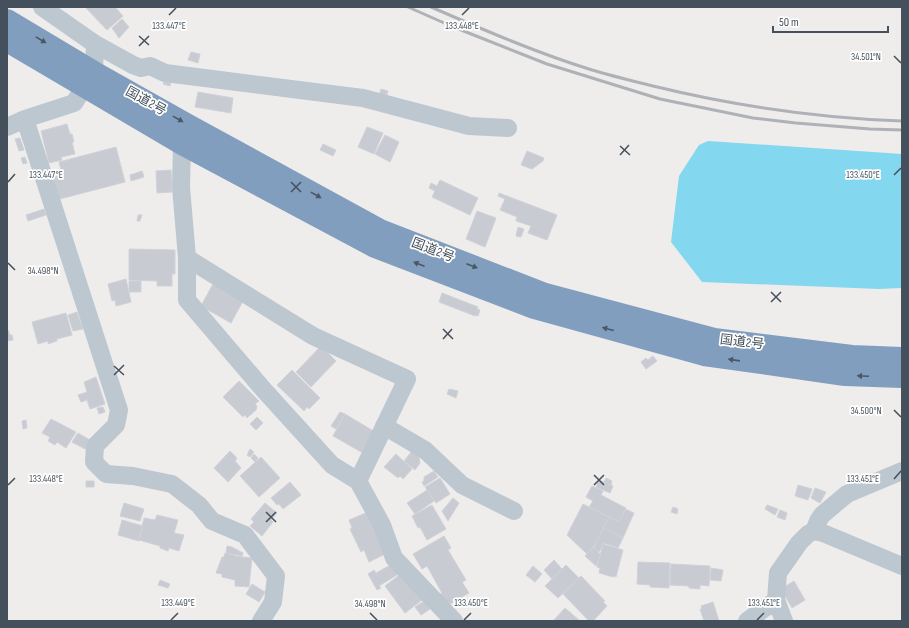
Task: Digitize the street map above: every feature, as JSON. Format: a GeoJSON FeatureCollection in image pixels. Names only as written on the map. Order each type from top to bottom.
{"type":"FeatureCollection","features":[{"type":"Feature","properties":{"kind":"highway","name":"国道2号"},"geometry":{"type":"LineString","coordinates":[[7,20],[89,80],[182,144],[375,247],[534,308],[704,355],[845,375],[902,377]]}},
{"type":"Feature","properties":{"kind":"highway","name":"国道2号"},"geometry":{"type":"LineString","coordinates":[[7,41],[89,80],[380,230],[545,294],[714,339],[852,356],[902,358]]}},
{"type":"Feature","properties":{"kind":"street"},"geometry":{"type":"LineString","coordinates":[[42,7],[95,44],[133,65],[141,68],[150,66]]}},
{"type":"Feature","properties":{"kind":"street"},"geometry":{"type":"LineString","coordinates":[[61,7],[95,31],[150,66],[165,73],[363,98],[469,126],[508,128]]}},
{"type":"Feature","properties":{"kind":"street"},"geometry":{"type":"LineString","coordinates":[[7,127],[25,119],[74,104],[89,80],[95,44]]}},
{"type":"Feature","properties":{"kind":"street"},"geometry":{"type":"LineString","coordinates":[[25,119],[119,410],[116,425],[95,446],[94,462],[106,474],[133,476],[172,484],[199,505],[212,521],[245,535],[276,576],[273,602],[261,621]]}},
{"type":"Feature","properties":{"kind":"street"},"geometry":{"type":"LineString","coordinates":[[182,144],[181,187],[187,258],[187,300],[263,389],[332,465],[358,480],[382,525],[394,558],[454,621]]}},
{"type":"Feature","properties":{"kind":"street"},"geometry":{"type":"LineString","coordinates":[[187,258],[313,336],[407,379],[358,480]]}},
{"type":"Feature","properties":{"kind":"street"},"geometry":{"type":"LineString","coordinates":[[384,426],[424,450],[462,485],[514,511]]}},
{"type":"Feature","properties":{"kind":"street"},"geometry":{"type":"LineString","coordinates":[[784,621],[776,600],[778,573],[799,543],[814,531],[822,515],[847,494],[902,471]]}},
{"type":"Feature","properties":{"kind":"street"},"geometry":{"type":"LineString","coordinates":[[814,531],[823,533],[902,566]]}},
{"type":"Feature","properties":{"kind":"street"},"geometry":{"type":"LineString","coordinates":[[747,621],[776,600]]}},
{"type":"Feature","properties":{"kind":"water"},"geometry":{"type":"Polygon","coordinates":[[[708,141],[902,154],[902,288],[879,289],[702,282],[671,242],[679,176],[699,145],[708,141]]]}},
{"type":"Feature","properties":{"kind":"building"},"geometry":{"type":"Polygon","coordinates":[[[85,7],[115,7],[123,16],[107,30],[85,7]]]}},
{"type":"Feature","properties":{"kind":"building"},"geometry":{"type":"Polygon","coordinates":[[[122,19],[129,27],[119,38],[112,28],[122,19]]]}},
{"type":"Feature","properties":{"kind":"building"},"geometry":{"type":"Polygon","coordinates":[[[191,52],[200,54],[198,63],[188,60],[191,52]]]}},
{"type":"Feature","properties":{"kind":"building"},"geometry":{"type":"Polygon","coordinates":[[[164,82],[171,83],[170,86],[163,84],[164,82]]]}},
{"type":"Feature","properties":{"kind":"building"},"geometry":{"type":"Polygon","coordinates":[[[381,89],[388,91],[386,98],[379,96],[381,89]]]}},
{"type":"Feature","properties":{"kind":"building"},"geometry":{"type":"Polygon","coordinates":[[[198,92],[233,98],[231,113],[195,107],[198,92]]]}},
{"type":"Feature","properties":{"kind":"building"},"geometry":{"type":"Polygon","coordinates":[[[67,124],[70,134],[72,134],[75,154],[61,157],[62,160],[49,163],[41,131],[67,124]]]}},
{"type":"Feature","properties":{"kind":"building"},"geometry":{"type":"Polygon","coordinates":[[[367,127],[383,133],[374,154],[358,147],[367,127]]]}},
{"type":"Feature","properties":{"kind":"building"},"geometry":{"type":"Polygon","coordinates":[[[385,135],[399,142],[390,162],[375,154],[385,135]]]}},
{"type":"Feature","properties":{"kind":"building"},"geometry":{"type":"Polygon","coordinates":[[[20,138],[24,150],[19,151],[15,139],[20,138]]]}},
{"type":"Feature","properties":{"kind":"building"},"geometry":{"type":"Polygon","coordinates":[[[323,144],[336,150],[333,156],[320,150],[323,144]]]}},
{"type":"Feature","properties":{"kind":"building"},"geometry":{"type":"Polygon","coordinates":[[[116,147],[125,182],[56,200],[49,173],[61,170],[59,162],[116,147]]]}},
{"type":"Feature","properties":{"kind":"building"},"geometry":{"type":"Polygon","coordinates":[[[527,151],[544,158],[543,161],[532,169],[521,165],[527,151]]]}},
{"type":"Feature","properties":{"kind":"building"},"geometry":{"type":"Polygon","coordinates":[[[25,157],[27,163],[23,164],[21,158],[25,157]]]}},
{"type":"Feature","properties":{"kind":"building"},"geometry":{"type":"Polygon","coordinates":[[[171,170],[172,192],[157,193],[156,171],[171,170]]]}},
{"type":"Feature","properties":{"kind":"building"},"geometry":{"type":"Polygon","coordinates":[[[142,171],[144,177],[131,181],[130,175],[142,171]]]}},
{"type":"Feature","properties":{"kind":"building"},"geometry":{"type":"Polygon","coordinates":[[[440,180],[478,198],[470,215],[432,197],[435,191],[429,188],[431,183],[437,186],[440,180]]]}},
{"type":"Feature","properties":{"kind":"building"},"geometry":{"type":"Polygon","coordinates":[[[499,193],[557,215],[547,240],[528,233],[531,226],[516,221],[517,217],[500,210],[505,199],[498,196],[499,193]]]}},
{"type":"Feature","properties":{"kind":"building"},"geometry":{"type":"Polygon","coordinates":[[[44,209],[46,215],[28,221],[26,215],[44,209]]]}},
{"type":"Feature","properties":{"kind":"building"},"geometry":{"type":"Polygon","coordinates":[[[477,211],[496,218],[485,247],[466,239],[477,211]]]}},
{"type":"Feature","properties":{"kind":"building"},"geometry":{"type":"Polygon","coordinates":[[[138,215],[142,215],[140,221],[137,221],[138,215]]]}},
{"type":"Feature","properties":{"kind":"building"},"geometry":{"type":"Polygon","coordinates":[[[518,227],[524,229],[521,237],[516,236],[518,227]]]}},
{"type":"Feature","properties":{"kind":"building"},"geometry":{"type":"Polygon","coordinates":[[[129,249],[175,250],[175,274],[172,274],[172,286],[157,286],[157,281],[129,280],[129,249]]]}},
{"type":"Feature","properties":{"kind":"building"},"geometry":{"type":"Polygon","coordinates":[[[126,279],[131,302],[116,306],[115,300],[112,301],[108,284],[126,279]]]}},
{"type":"Feature","properties":{"kind":"building"},"geometry":{"type":"Polygon","coordinates":[[[129,281],[141,281],[141,292],[129,292],[129,281]]]}},
{"type":"Feature","properties":{"kind":"building"},"geometry":{"type":"Polygon","coordinates":[[[213,284],[243,301],[231,323],[201,306],[213,284]]]}},
{"type":"Feature","properties":{"kind":"building"},"geometry":{"type":"Polygon","coordinates":[[[442,293],[478,307],[477,309],[480,310],[478,316],[439,302],[442,293]]]}},
{"type":"Feature","properties":{"kind":"building"},"geometry":{"type":"Polygon","coordinates":[[[77,312],[83,329],[73,331],[68,315],[77,312]]]}},
{"type":"Feature","properties":{"kind":"building"},"geometry":{"type":"Polygon","coordinates":[[[66,313],[72,335],[57,339],[57,341],[48,344],[48,341],[38,344],[32,322],[66,313]]]}},
{"type":"Feature","properties":{"kind":"building"},"geometry":{"type":"Polygon","coordinates":[[[7,330],[10,335],[12,335],[13,340],[7,341],[7,330]]]}},
{"type":"Feature","properties":{"kind":"building"},"geometry":{"type":"Polygon","coordinates":[[[321,346],[336,361],[311,387],[296,372],[321,346]]]}},
{"type":"Feature","properties":{"kind":"building"},"geometry":{"type":"Polygon","coordinates":[[[653,356],[657,361],[646,369],[641,362],[646,358],[648,360],[653,356]]]}},
{"type":"Feature","properties":{"kind":"building"},"geometry":{"type":"Polygon","coordinates":[[[292,370],[320,398],[309,409],[307,407],[304,411],[277,385],[292,370]]]}},
{"type":"Feature","properties":{"kind":"building"},"geometry":{"type":"Polygon","coordinates":[[[96,377],[105,404],[90,409],[87,400],[81,402],[78,395],[87,392],[84,382],[96,377]]]}},
{"type":"Feature","properties":{"kind":"building"},"geometry":{"type":"Polygon","coordinates":[[[239,381],[259,401],[255,404],[257,406],[256,410],[247,418],[245,415],[243,417],[223,397],[239,381]]]}},
{"type":"Feature","properties":{"kind":"building"},"geometry":{"type":"Polygon","coordinates":[[[449,389],[458,391],[456,398],[447,394],[449,389]]]}},
{"type":"Feature","properties":{"kind":"building"},"geometry":{"type":"Polygon","coordinates":[[[103,407],[105,412],[99,414],[97,408],[103,407]]]}},
{"type":"Feature","properties":{"kind":"building"},"geometry":{"type":"Polygon","coordinates":[[[340,412],[345,414],[336,429],[331,426],[340,412]]]}},
{"type":"Feature","properties":{"kind":"building"},"geometry":{"type":"Polygon","coordinates":[[[345,414],[375,432],[363,453],[333,436],[345,414]]]}},
{"type":"Feature","properties":{"kind":"building"},"geometry":{"type":"Polygon","coordinates":[[[257,417],[263,423],[256,430],[250,424],[257,417]]]}},
{"type":"Feature","properties":{"kind":"building"},"geometry":{"type":"Polygon","coordinates":[[[51,419],[76,432],[66,448],[57,442],[55,445],[48,441],[50,437],[42,433],[51,419]]]}},
{"type":"Feature","properties":{"kind":"building"},"geometry":{"type":"Polygon","coordinates":[[[26,420],[27,428],[23,429],[22,421],[26,420]]]}},
{"type":"Feature","properties":{"kind":"building"},"geometry":{"type":"Polygon","coordinates":[[[78,433],[90,440],[85,449],[72,442],[78,433]]]}},
{"type":"Feature","properties":{"kind":"building"},"geometry":{"type":"Polygon","coordinates":[[[250,449],[254,452],[250,457],[247,455],[250,449]]]}},
{"type":"Feature","properties":{"kind":"building"},"geometry":{"type":"Polygon","coordinates":[[[230,451],[237,458],[235,461],[241,468],[228,482],[214,468],[230,451]]]}},
{"type":"Feature","properties":{"kind":"building"},"geometry":{"type":"Polygon","coordinates":[[[412,451],[419,456],[420,463],[415,470],[404,461],[412,451]]]}},
{"type":"Feature","properties":{"kind":"building"},"geometry":{"type":"Polygon","coordinates":[[[254,454],[258,458],[255,462],[251,458],[254,454]]]}},
{"type":"Feature","properties":{"kind":"building"},"geometry":{"type":"Polygon","coordinates":[[[396,454],[412,469],[403,479],[400,476],[398,478],[384,467],[396,454]]]}},
{"type":"Feature","properties":{"kind":"building"},"geometry":{"type":"Polygon","coordinates":[[[261,457],[280,478],[259,497],[240,476],[261,457]]]}},
{"type":"Feature","properties":{"kind":"building"},"geometry":{"type":"Polygon","coordinates":[[[434,471],[438,477],[424,486],[422,482],[424,481],[424,477],[434,471]]]}},
{"type":"Feature","properties":{"kind":"building"},"geometry":{"type":"Polygon","coordinates":[[[440,478],[450,494],[436,503],[425,487],[440,478]]]}},
{"type":"Feature","properties":{"kind":"building"},"geometry":{"type":"Polygon","coordinates":[[[606,478],[612,481],[611,485],[604,482],[606,478]]]}},
{"type":"Feature","properties":{"kind":"building"},"geometry":{"type":"Polygon","coordinates":[[[599,480],[613,486],[610,493],[596,487],[599,480]]]}},
{"type":"Feature","properties":{"kind":"building"},"geometry":{"type":"Polygon","coordinates":[[[86,481],[94,481],[94,487],[86,487],[86,481]]]}},
{"type":"Feature","properties":{"kind":"building"},"geometry":{"type":"Polygon","coordinates":[[[290,482],[301,495],[283,509],[271,498],[290,482]]]}},
{"type":"Feature","properties":{"kind":"building"},"geometry":{"type":"Polygon","coordinates":[[[798,485],[812,489],[808,500],[795,496],[798,485]]]}},
{"type":"Feature","properties":{"kind":"building"},"geometry":{"type":"Polygon","coordinates":[[[592,486],[603,491],[601,495],[626,508],[619,522],[589,507],[593,501],[586,497],[592,486]]]}},
{"type":"Feature","properties":{"kind":"building"},"geometry":{"type":"Polygon","coordinates":[[[815,488],[826,492],[820,503],[811,498],[815,488]]]}},
{"type":"Feature","properties":{"kind":"building"},"geometry":{"type":"Polygon","coordinates":[[[427,490],[434,501],[415,514],[407,503],[427,490]]]}},
{"type":"Feature","properties":{"kind":"building"},"geometry":{"type":"Polygon","coordinates":[[[453,498],[459,503],[448,521],[442,511],[453,498]]]}},
{"type":"Feature","properties":{"kind":"building"},"geometry":{"type":"Polygon","coordinates":[[[124,503],[144,509],[140,521],[120,516],[124,503]]]}},
{"type":"Feature","properties":{"kind":"building"},"geometry":{"type":"Polygon","coordinates":[[[265,503],[277,513],[271,520],[273,522],[262,536],[250,526],[254,522],[251,519],[265,503]]]}},
{"type":"Feature","properties":{"kind":"building"},"geometry":{"type":"Polygon","coordinates":[[[583,504],[609,517],[595,545],[587,554],[567,535],[583,504]]]}},
{"type":"Feature","properties":{"kind":"building"},"geometry":{"type":"Polygon","coordinates":[[[432,505],[446,529],[427,540],[420,527],[418,528],[412,516],[432,505]]]}},
{"type":"Feature","properties":{"kind":"building"},"geometry":{"type":"Polygon","coordinates":[[[767,505],[778,509],[775,515],[765,509],[767,505]]]}},
{"type":"Feature","properties":{"kind":"building"},"geometry":{"type":"Polygon","coordinates":[[[673,507],[678,509],[677,514],[671,512],[673,507]]]}},
{"type":"Feature","properties":{"kind":"building"},"geometry":{"type":"Polygon","coordinates":[[[625,509],[634,513],[623,538],[603,528],[609,517],[619,522],[625,509]]]}},
{"type":"Feature","properties":{"kind":"building"},"geometry":{"type":"Polygon","coordinates":[[[780,510],[787,513],[785,520],[777,517],[780,510]]]}},
{"type":"Feature","properties":{"kind":"building"},"geometry":{"type":"Polygon","coordinates":[[[368,512],[387,553],[369,562],[364,550],[361,552],[350,529],[352,528],[349,520],[368,512]]]}},
{"type":"Feature","properties":{"kind":"building"},"geometry":{"type":"Polygon","coordinates":[[[157,515],[178,520],[174,533],[184,535],[179,551],[169,548],[168,551],[160,548],[160,546],[139,540],[144,518],[155,520],[157,515]]]}},
{"type":"Feature","properties":{"kind":"building"},"geometry":{"type":"Polygon","coordinates":[[[122,520],[143,526],[139,541],[118,535],[122,520]]]}},
{"type":"Feature","properties":{"kind":"building"},"geometry":{"type":"Polygon","coordinates":[[[603,528],[623,538],[618,548],[604,543],[599,552],[594,548],[603,528]]]}},
{"type":"Feature","properties":{"kind":"building"},"geometry":{"type":"Polygon","coordinates":[[[444,536],[451,548],[448,550],[466,580],[462,582],[469,593],[443,608],[437,596],[442,593],[427,566],[422,569],[413,554],[444,536]]]}},
{"type":"Feature","properties":{"kind":"building"},"geometry":{"type":"Polygon","coordinates":[[[603,544],[623,550],[616,577],[599,573],[600,568],[597,567],[603,544]]]}},
{"type":"Feature","properties":{"kind":"building"},"geometry":{"type":"Polygon","coordinates":[[[227,546],[243,553],[242,556],[226,553],[227,546]]]}},
{"type":"Feature","properties":{"kind":"building"},"geometry":{"type":"Polygon","coordinates":[[[594,547],[601,555],[596,566],[585,556],[594,547]]]}},
{"type":"Feature","properties":{"kind":"building"},"geometry":{"type":"Polygon","coordinates":[[[225,553],[252,558],[249,587],[235,586],[235,580],[222,577],[222,574],[216,573],[225,553]]]}},
{"type":"Feature","properties":{"kind":"building"},"geometry":{"type":"Polygon","coordinates":[[[554,560],[562,569],[552,579],[544,570],[554,560]]]}},
{"type":"Feature","properties":{"kind":"building"},"geometry":{"type":"Polygon","coordinates":[[[638,562],[670,563],[669,588],[650,587],[650,585],[637,584],[638,562]]]}},
{"type":"Feature","properties":{"kind":"building"},"geometry":{"type":"Polygon","coordinates":[[[394,563],[400,573],[379,586],[381,588],[377,590],[368,574],[374,570],[376,573],[394,563]]]}},
{"type":"Feature","properties":{"kind":"building"},"geometry":{"type":"Polygon","coordinates":[[[671,564],[710,566],[709,586],[700,585],[700,589],[689,588],[689,586],[670,585],[671,564]]]}},
{"type":"Feature","properties":{"kind":"building"},"geometry":{"type":"Polygon","coordinates":[[[566,565],[579,578],[558,598],[545,586],[566,565]]]}},
{"type":"Feature","properties":{"kind":"building"},"geometry":{"type":"Polygon","coordinates":[[[533,566],[542,574],[535,582],[526,575],[533,566]]]}},
{"type":"Feature","properties":{"kind":"building"},"geometry":{"type":"Polygon","coordinates":[[[711,568],[723,570],[721,581],[710,580],[711,568]]]}},
{"type":"Feature","properties":{"kind":"building"},"geometry":{"type":"Polygon","coordinates":[[[402,573],[422,600],[405,613],[385,586],[402,573]]]}},
{"type":"Feature","properties":{"kind":"building"},"geometry":{"type":"Polygon","coordinates":[[[581,576],[605,601],[603,602],[607,606],[593,621],[589,621],[563,594],[581,576]]]}},
{"type":"Feature","properties":{"kind":"building"},"geometry":{"type":"Polygon","coordinates":[[[160,580],[170,584],[168,588],[158,585],[160,580]]]}},
{"type":"Feature","properties":{"kind":"building"},"geometry":{"type":"Polygon","coordinates":[[[794,581],[805,600],[792,608],[781,589],[794,581]]]}},
{"type":"Feature","properties":{"kind":"building"},"geometry":{"type":"Polygon","coordinates":[[[252,584],[265,592],[259,602],[246,594],[252,584]]]}},
{"type":"Feature","properties":{"kind":"building"},"geometry":{"type":"Polygon","coordinates":[[[424,601],[430,609],[421,615],[415,607],[424,601]]]}},
{"type":"Feature","properties":{"kind":"building"},"geometry":{"type":"Polygon","coordinates":[[[713,602],[719,621],[704,621],[700,609],[702,609],[701,606],[713,602]]]}},
{"type":"Feature","properties":{"kind":"building"},"geometry":{"type":"Polygon","coordinates":[[[565,608],[580,621],[553,621],[565,608]]]}},
{"type":"Feature","properties":{"kind":"railway"},"geometry":{"type":"LineString","coordinates":[[408,7],[451,26],[547,64],[660,99],[753,118],[870,129],[902,130]]}},
{"type":"Feature","properties":{"kind":"railway"},"geometry":{"type":"LineString","coordinates":[[431,7],[531,49],[600,72],[653,86],[777,110],[839,117],[902,121]]}}]}
